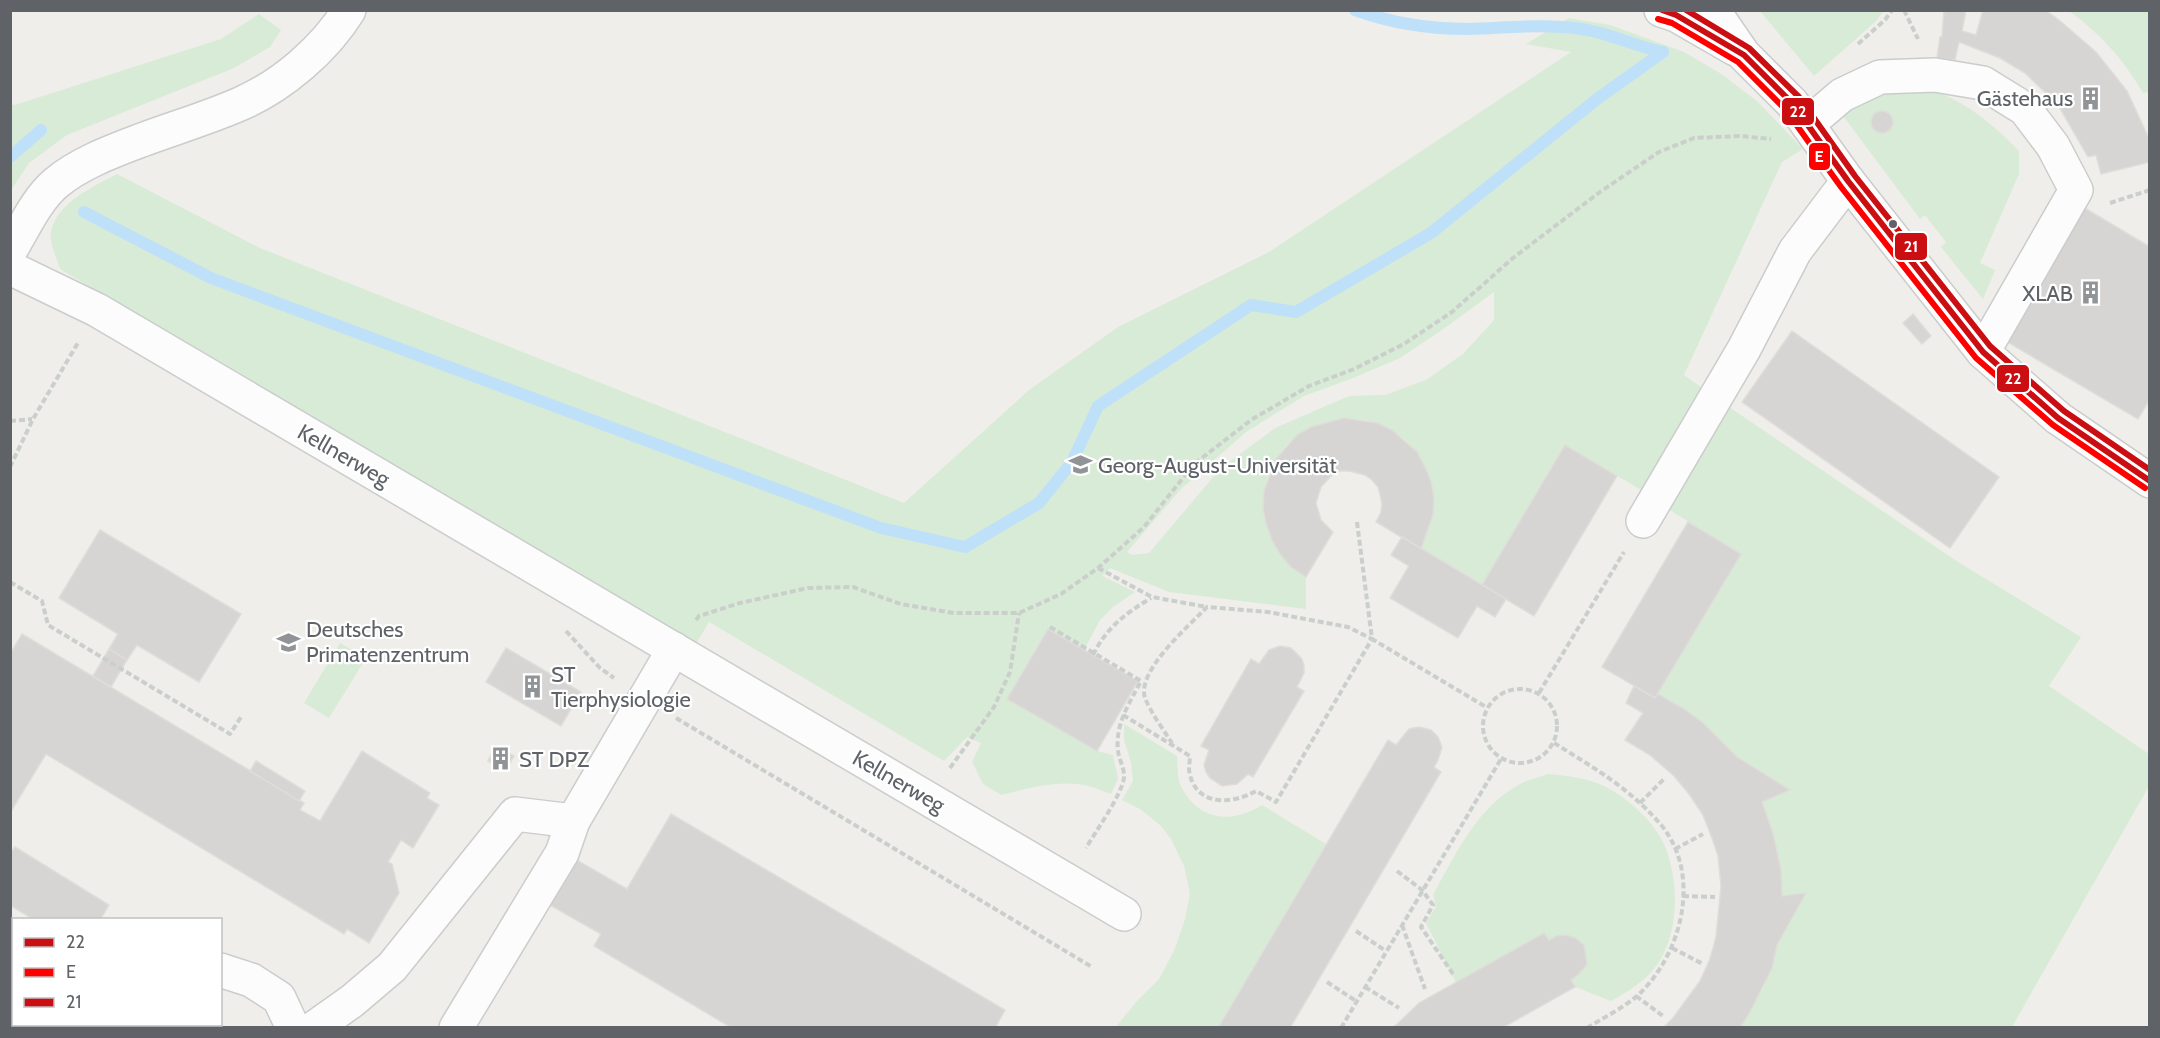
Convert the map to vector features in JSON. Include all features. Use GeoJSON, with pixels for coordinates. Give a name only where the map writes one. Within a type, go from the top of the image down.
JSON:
{"type":"FeatureCollection","features":[{"type":"Feature","properties":{"kind":"street"},"geometry":{"type":"LineString","coordinates":[[10,251],[38,204],[56,183],[89,162],[116,150],[242,103],[279,81],[315,54],[339,26],[349,10]]}},
{"type":"Feature","properties":{"kind":"street"},"geometry":{"type":"LineString","coordinates":[[1661,10],[1676,15],[1744,55]]}},
{"type":"Feature","properties":{"kind":"street"},"geometry":{"type":"LineString","coordinates":[[1713,10],[1744,55],[1792,103],[1848,181],[1983,352],[2058,418],[2150,481]]}},
{"type":"Feature","properties":{"kind":"street"},"geometry":{"type":"LineString","coordinates":[[1815,134],[1842,95],[1880,77],[1935,75],[1983,83],[2025,109],[2053,146],[2076,190],[1983,352]]}},
{"type":"Feature","properties":{"kind":"street"},"geometry":{"type":"LineString","coordinates":[[1643,521],[1744,349],[1795,251],[1848,181]]}},
{"type":"Feature","properties":{"kind":"street","name":"Kellnerweg"},"geometry":{"type":"LineString","coordinates":[[10,268],[97,310],[1124,914]]}},
{"type":"Feature","properties":{"kind":"street"},"geometry":{"type":"LineString","coordinates":[[456,1028],[562,853],[573,821],[674,649]]}},
{"type":"Feature","properties":{"kind":"street"},"geometry":{"type":"LineString","coordinates":[[314,1028],[352,1001],[392,967],[515,814],[573,821]]}},
{"type":"Feature","properties":{"kind":"street"},"geometry":{"type":"LineString","coordinates":[[222,971],[251,980],[279,998],[292,1028]]}},
{"type":"Feature","properties":{"kind":"path"},"geometry":{"type":"LineString","coordinates":[[674,649],[699,616],[740,603],[808,588],[853,587],[901,604],[954,613],[1019,614],[1061,594],[1098,568],[1144,527],[1194,464],[1251,420],[1309,386],[1354,369],[1404,344],[1452,312],[1513,258],[1600,192],[1659,152],[1694,138],[1815,134]]}},
{"type":"Feature","properties":{"kind":"path"},"geometry":{"type":"LineString","coordinates":[[10,467],[33,419],[97,310]]}},
{"type":"Feature","properties":{"kind":"path"},"geometry":{"type":"LineString","coordinates":[[10,421],[33,419]]}},
{"type":"Feature","properties":{"kind":"path"},"geometry":{"type":"LineString","coordinates":[[1539,693],[1643,521]]}},
{"type":"Feature","properties":{"kind":"path"},"geometry":{"type":"LineString","coordinates":[[1123,715],[1190,756],[1189,773],[1195,788],[1209,799],[1226,802],[1243,798],[1256,791],[1276,802],[1372,639],[1357,522]]}},
{"type":"Feature","properties":{"kind":"path"},"geometry":{"type":"LineString","coordinates":[[1098,568],[1152,597],[1207,608],[1268,612],[1348,627],[1486,707]]}},
{"type":"Feature","properties":{"kind":"path"},"geometry":{"type":"LineString","coordinates":[[10,582],[42,601],[48,625],[230,734],[241,717]]}},
{"type":"Feature","properties":{"kind":"path"},"geometry":{"type":"LineString","coordinates":[[1094,654],[1107,631],[1124,614],[1152,597]]}},
{"type":"Feature","properties":{"kind":"path"},"geometry":{"type":"LineString","coordinates":[[1172,743],[1144,696],[1148,672],[1174,640],[1207,608]]}},
{"type":"Feature","properties":{"kind":"path"},"geometry":{"type":"LineString","coordinates":[[928,798],[994,707],[1010,672],[1019,614]]}},
{"type":"Feature","properties":{"kind":"path"},"geometry":{"type":"LineString","coordinates":[[1050,627],[1141,681],[1116,734],[1118,754],[1125,774],[1122,786],[1068,880]]}},
{"type":"Feature","properties":{"kind":"path"},"geometry":{"type":"LineString","coordinates":[[563,628],[600,668],[644,699],[1092,967]]}},
{"type":"Feature","properties":{"kind":"path"},"geometry":{"type":"LineString","coordinates":[[1520,687],[1539,693],[1553,706],[1558,725],[1554,743],[1540,758],[1520,764],[1501,759],[1487,745],[1481,726],[1486,707],[1500,693],[1520,687]]}},
{"type":"Feature","properties":{"kind":"path"},"geometry":{"type":"LineString","coordinates":[[1554,743],[1609,777],[1640,802],[1663,828],[1675,849],[1682,869],[1683,896],[1680,921],[1672,948],[1658,972],[1636,996],[1589,1027]]}},
{"type":"Feature","properties":{"kind":"path"},"geometry":{"type":"LineString","coordinates":[[1341,1028],[1501,759]]}},
{"type":"Feature","properties":{"kind":"path"},"geometry":{"type":"LineString","coordinates":[[1640,802],[1664,779]]}},
{"type":"Feature","properties":{"kind":"path"},"geometry":{"type":"LineString","coordinates":[[1675,849],[1703,834]]}},
{"type":"Feature","properties":{"kind":"path"},"geometry":{"type":"LineString","coordinates":[[1397,872],[1422,890],[1433,905],[1421,927],[1453,974]]}},
{"type":"Feature","properties":{"kind":"path"},"geometry":{"type":"LineString","coordinates":[[1683,896],[1715,897]]}},
{"type":"Feature","properties":{"kind":"path"},"geometry":{"type":"LineString","coordinates":[[1401,925],[1425,989]]}},
{"type":"Feature","properties":{"kind":"path"},"geometry":{"type":"LineString","coordinates":[[1356,931],[1386,951]]}},
{"type":"Feature","properties":{"kind":"path"},"geometry":{"type":"LineString","coordinates":[[1672,948],[1703,964]]}},
{"type":"Feature","properties":{"kind":"path"},"geometry":{"type":"LineString","coordinates":[[1327,982],[1356,1001]]}},
{"type":"Feature","properties":{"kind":"path"},"geometry":{"type":"LineString","coordinates":[[1365,987],[1399,1008]]}},
{"type":"Feature","properties":{"kind":"path"},"geometry":{"type":"LineString","coordinates":[[1636,996],[1663,1016]]}},
{"type":"Feature","properties":{"kind":"green space"},"geometry":{"type":"Polygon","coordinates":[[[1760,11],[1884,11],[1875,22],[1814,76],[1760,11]]]}},
{"type":"Feature","properties":{"kind":"green space"},"geometry":{"type":"Polygon","coordinates":[[[2069,11],[2149,11],[2149,92],[2143,93],[2111,48],[2069,11]]]}},
{"type":"Feature","properties":{"kind":"green space"},"geometry":{"type":"Polygon","coordinates":[[[259,14],[281,30],[270,47],[234,68],[67,135],[29,163],[11,190],[11,104],[15,105],[221,39],[259,14]]]}},
{"type":"Feature","properties":{"kind":"green space"},"geometry":{"type":"Polygon","coordinates":[[[1569,18],[1610,25],[1684,52],[1723,75],[1758,102],[1803,149],[1782,162],[1684,375],[1702,388],[1643,491],[1565,445],[1482,585],[1421,549],[1432,519],[1434,499],[1428,475],[1412,447],[1389,428],[1363,420],[1335,420],[1309,429],[1286,446],[1270,470],[1263,502],[1266,525],[1275,545],[1289,563],[1306,577],[1306,609],[1169,592],[1110,568],[1102,576],[1135,592],[1113,607],[1100,620],[1084,650],[1008,699],[1097,751],[1113,755],[1118,779],[1111,794],[1089,786],[1067,783],[1045,785],[1001,795],[983,784],[972,762],[981,743],[967,737],[944,761],[709,622],[694,647],[670,630],[60,269],[51,241],[51,232],[60,212],[87,190],[117,174],[260,248],[904,503],[1029,390],[1118,327],[1269,252],[1571,52],[1526,44],[1569,18]],[[1494,292],[1400,358],[1304,396],[1246,432],[1181,489],[1127,552],[1132,555],[1149,553],[1220,469],[1275,428],[1349,396],[1385,395],[1426,380],[1463,354],[1494,320],[1494,292]]]}},
{"type":"Feature","properties":{"kind":"green space"},"geometry":{"type":"Polygon","coordinates":[[[1907,84],[1961,103],[1992,125],[2019,151],[2019,174],[1980,263],[1995,270],[1983,299],[1941,247],[1946,242],[1925,215],[1920,219],[1838,109],[1907,84]]]}},
{"type":"Feature","properties":{"kind":"green space"},"geometry":{"type":"Polygon","coordinates":[[[1726,405],[1958,562],[2081,637],[2049,686],[2149,754],[2149,786],[2012,1027],[1740,1027],[1762,990],[1772,968],[1777,945],[1806,893],[1782,896],[1776,849],[1762,802],[1790,790],[1737,757],[1702,722],[1658,694],[1741,554],[1665,507],[1726,405]]]}},
{"type":"Feature","properties":{"kind":"green space"},"geometry":{"type":"Polygon","coordinates":[[[340,643],[366,658],[329,718],[304,703],[340,643]]]}},
{"type":"Feature","properties":{"kind":"green space"},"geometry":{"type":"Polygon","coordinates":[[[1124,724],[1177,756],[1180,784],[1195,805],[1205,812],[1227,817],[1262,805],[1326,844],[1218,1027],[1115,1028],[1159,979],[1174,951],[1185,919],[1190,893],[1184,866],[1171,839],[1161,826],[1140,809],[1122,800],[1133,781],[1131,763],[1124,740],[1124,724]]]}},
{"type":"Feature","properties":{"kind":"green space"},"geometry":{"type":"Polygon","coordinates":[[[1548,774],[1593,781],[1624,798],[1656,830],[1671,863],[1675,896],[1668,944],[1661,959],[1648,976],[1611,1001],[1575,987],[1571,980],[1587,964],[1584,945],[1567,936],[1549,940],[1544,933],[1456,983],[1426,923],[1436,907],[1433,895],[1459,848],[1480,818],[1506,793],[1525,782],[1548,774]]]}},
{"type":"Feature","properties":{"kind":"building","name":"Gästehaus"},"geometry":{"type":"Polygon","coordinates":[[[1944,10],[1966,10],[1962,31],[1976,35],[1983,10],[2045,10],[2059,20],[2096,52],[2127,91],[2150,141],[2150,162],[2101,174],[2096,155],[2088,157],[2058,105],[2025,73],[2000,58],[1959,42],[1955,60],[1937,58],[1940,37],[1942,37],[1944,10]]]}},
{"type":"Feature","properties":{"kind":"building"},"geometry":{"type":"Polygon","coordinates":[[[1882,111],[1890,114],[1893,122],[1890,130],[1882,133],[1874,130],[1871,122],[1874,114],[1882,111]]]}},
{"type":"Feature","properties":{"kind":"building","name":"XLAB"},"geometry":{"type":"Polygon","coordinates":[[[2083,207],[2150,247],[2150,399],[2138,419],[2004,340],[2083,207]]]}},
{"type":"Feature","properties":{"kind":"building"},"geometry":{"type":"Polygon","coordinates":[[[1913,314],[1931,336],[1922,344],[1903,323],[1913,314]]]}},
{"type":"Feature","properties":{"kind":"building"},"geometry":{"type":"Polygon","coordinates":[[[1792,331],[1999,477],[1950,548],[1742,402],[1792,331]]]}},
{"type":"Feature","properties":{"kind":"building"},"geometry":{"type":"Polygon","coordinates":[[[1344,418],[1377,423],[1392,430],[1417,452],[1431,482],[1434,499],[1433,515],[1421,549],[1376,522],[1382,503],[1378,487],[1372,480],[1365,475],[1340,471],[1332,475],[1321,487],[1316,503],[1321,520],[1333,532],[1306,577],[1291,567],[1272,540],[1263,508],[1264,491],[1275,460],[1297,435],[1311,427],[1344,418]]]}},
{"type":"Feature","properties":{"kind":"building"},"geometry":{"type":"Polygon","coordinates":[[[1565,445],[1617,476],[1534,616],[1482,585],[1565,445]]]}},
{"type":"Feature","properties":{"kind":"building"},"geometry":{"type":"Polygon","coordinates":[[[1688,522],[1741,554],[1655,698],[1602,667],[1688,522]]]}},
{"type":"Feature","properties":{"kind":"building"},"geometry":{"type":"Polygon","coordinates":[[[100,530],[241,614],[199,682],[137,645],[127,660],[109,649],[118,634],[59,598],[100,530]]]}},
{"type":"Feature","properties":{"kind":"building"},"geometry":{"type":"Polygon","coordinates":[[[1402,537],[1506,599],[1495,617],[1477,606],[1458,638],[1390,598],[1409,566],[1391,555],[1402,537]]]}},
{"type":"Feature","properties":{"kind":"building"},"geometry":{"type":"Polygon","coordinates":[[[1048,629],[1138,681],[1097,751],[1007,699],[1048,629]]]}},
{"type":"Feature","properties":{"kind":"building"},"geometry":{"type":"Polygon","coordinates":[[[22,634],[304,803],[300,810],[320,821],[362,751],[430,793],[427,798],[439,805],[413,848],[401,840],[388,862],[392,864],[399,893],[369,943],[347,929],[344,934],[46,754],[10,813],[10,654],[22,634]]]}},
{"type":"Feature","properties":{"kind":"building"},"geometry":{"type":"Polygon","coordinates":[[[1280,646],[1291,648],[1302,659],[1304,673],[1297,687],[1304,691],[1253,777],[1248,774],[1237,784],[1222,786],[1210,778],[1206,772],[1204,765],[1209,750],[1201,746],[1251,659],[1259,664],[1269,650],[1280,646]]]}},
{"type":"Feature","properties":{"kind":"building","name":"ST Tierphysiologie"},"geometry":{"type":"Polygon","coordinates":[[[506,648],[581,692],[561,726],[486,682],[506,648]]]}},
{"type":"Feature","properties":{"kind":"building"},"geometry":{"type":"Polygon","coordinates":[[[109,649],[127,660],[111,687],[93,676],[109,649]]]}},
{"type":"Feature","properties":{"kind":"building"},"geometry":{"type":"Polygon","coordinates":[[[1634,686],[1655,698],[1658,694],[1684,709],[1702,722],[1737,757],[1790,790],[1762,802],[1773,833],[1781,870],[1782,896],[1806,893],[1777,945],[1772,968],[1740,1028],[1663,1028],[1700,981],[1710,959],[1716,937],[1721,886],[1718,856],[1703,815],[1674,776],[1650,755],[1625,740],[1643,713],[1626,703],[1634,686]]]}},
{"type":"Feature","properties":{"kind":"building"},"geometry":{"type":"Polygon","coordinates":[[[1419,727],[1431,730],[1438,737],[1442,747],[1434,767],[1441,772],[1290,1028],[1218,1028],[1388,740],[1396,745],[1409,729],[1419,727]]]}},
{"type":"Feature","properties":{"kind":"building","name":"ST DPZ"},"geometry":{"type":"Polygon","coordinates":[[[496,746],[514,756],[505,771],[488,761],[496,746]]]}},
{"type":"Feature","properties":{"kind":"building"},"geometry":{"type":"Polygon","coordinates":[[[256,761],[305,791],[299,801],[250,771],[256,761]]]}},
{"type":"Feature","properties":{"kind":"building"},"geometry":{"type":"Polygon","coordinates":[[[671,814],[1005,1010],[995,1028],[732,1028],[594,946],[601,934],[548,904],[575,859],[627,889],[671,814]]]}},
{"type":"Feature","properties":{"kind":"building"},"geometry":{"type":"Polygon","coordinates":[[[15,847],[109,905],[101,918],[31,918],[10,905],[10,854],[15,847]]]}},
{"type":"Feature","properties":{"kind":"building"},"geometry":{"type":"Polygon","coordinates":[[[1544,933],[1549,940],[1566,935],[1584,945],[1587,964],[1571,980],[1575,987],[1502,1028],[1393,1028],[1419,1003],[1544,933]]]}},
{"type":"Feature","properties":{"kind":"building"},"geometry":{"type":"Polygon","coordinates":[[[10,994],[12,995],[12,1026],[62,1026],[65,1028],[10,1028],[10,994]]]}},
{"type":"Feature","properties":{"kind":"building"},"geometry":{"type":"Polygon","coordinates":[[[100,1026],[159,1026],[158,1028],[99,1028],[100,1026]]]}},
{"type":"Feature","properties":{"kind":"waterway"},"geometry":{"type":"LineString","coordinates":[[1355,10],[1396,22],[1439,28],[1535,26],[1574,28],[1597,32],[1663,52]]}},
{"type":"Feature","properties":{"kind":"waterway"},"geometry":{"type":"LineString","coordinates":[[84,212],[211,278],[881,528],[965,547],[1039,503],[1072,462],[1098,406],[1251,305],[1296,312],[1431,233],[1597,99],[1663,52]]}},
{"type":"Feature","properties":{"kind":"waterway"},"geometry":{"type":"LineString","coordinates":[[10,157],[41,130]]}},
{"type":"Feature","properties":{"kind":"transit line","name":"22"},"geometry":{"type":"LineString","coordinates":[[1662,10],[1676,15],[1744,55],[1792,103],[1848,181],[1983,352],[2058,418],[2150,481]]}},
{"type":"Feature","properties":{"kind":"transit line","name":"21"},"geometry":{"type":"LineString","coordinates":[[1686,10],[1749,48],[1799,97],[1855,176],[1990,346],[2064,411],[2150,470]]}},
{"type":"Feature","properties":{"kind":"transit line","name":"E"},"geometry":{"type":"LineString","coordinates":[[1658,19],[1672,23],[1738,62],[1785,109],[1841,187],[1976,358],[2053,425],[2145,488]]}},
{"type":"Feature","properties":{"kind":"place","name":"Gästehaus"},"geometry":{"type":"Point","coordinates":[2091,98]}},
{"type":"Feature","properties":{"kind":"place","name":"XLAB"},"geometry":{"type":"Point","coordinates":[2091,293]}},
{"type":"Feature","properties":{"kind":"place","name":"Georg-August-Universität"},"geometry":{"type":"Point","coordinates":[1080,465]}},
{"type":"Feature","properties":{"kind":"place","name":"Deutsches Primatenzentrum"},"geometry":{"type":"Point","coordinates":[288,642]}},
{"type":"Feature","properties":{"kind":"place","name":"ST Tierphysiologie"},"geometry":{"type":"Point","coordinates":[533,687]}},
{"type":"Feature","properties":{"kind":"place","name":"ST DPZ"},"geometry":{"type":"Point","coordinates":[501,759]}}]}
